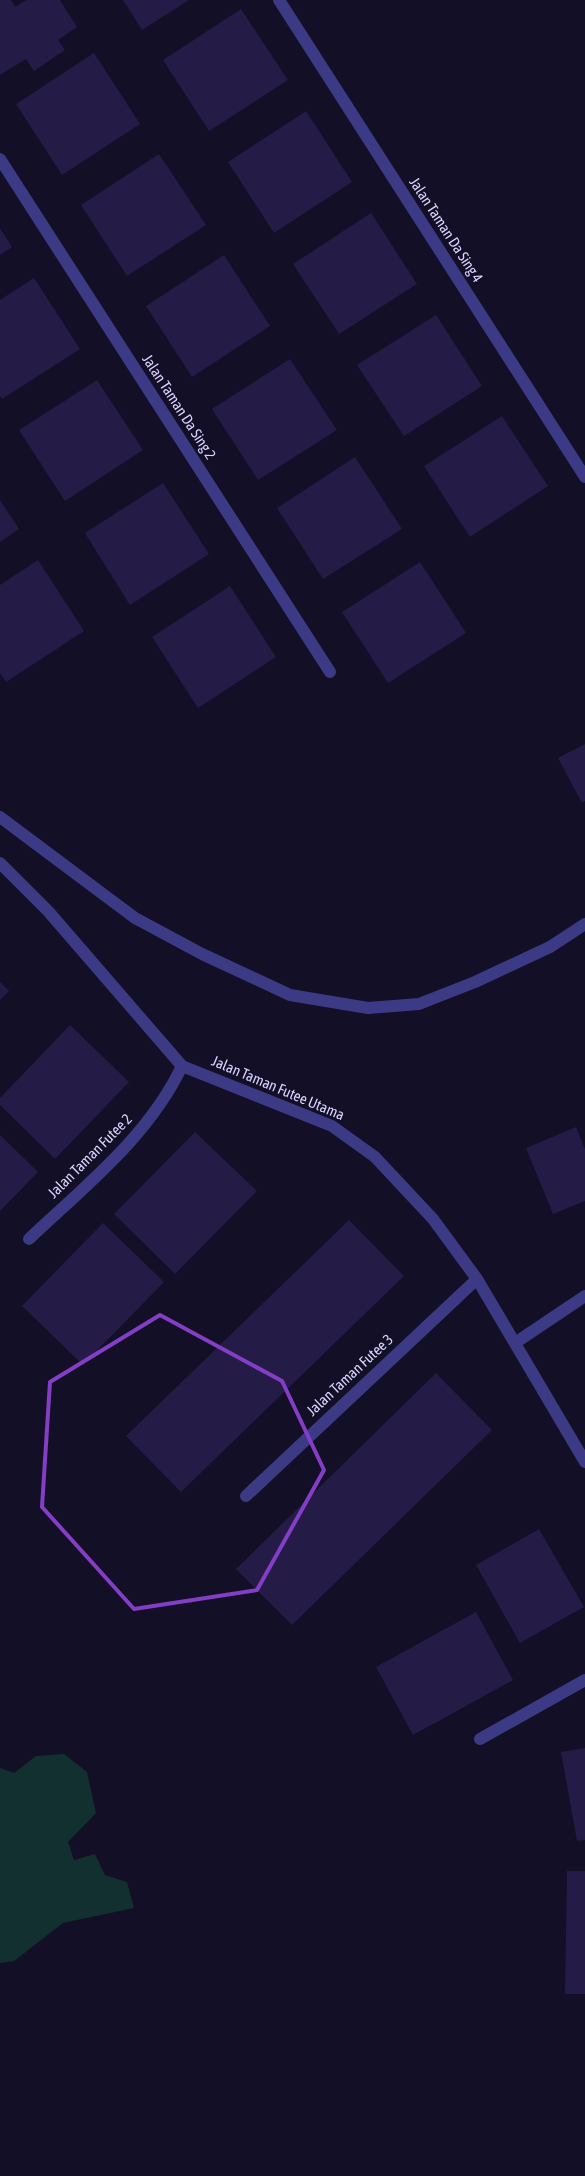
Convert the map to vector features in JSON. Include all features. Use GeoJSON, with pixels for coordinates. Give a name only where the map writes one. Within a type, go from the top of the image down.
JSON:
{"type":"FeatureCollection","features":[{"type":"Feature","properties":{"kind":"street","name":"Jalan Taman Da Sing 4"},"geometry":{"type":"LineString","coordinates":[[279,0],[585,477]]}},
{"type":"Feature","properties":{"kind":"street","name":"Jalan Taman Da Sing 2"},"geometry":{"type":"LineString","coordinates":[[0,159],[330,672]]}},
{"type":"Feature","properties":{"kind":"street"},"geometry":{"type":"LineString","coordinates":[[0,817],[135,918],[202,954],[290,995],[368,1008],[419,1004],[475,982],[550,946],[585,924]]}},
{"type":"Feature","properties":{"kind":"street","name":"Jalan Taman Futee Utama"},"geometry":{"type":"LineString","coordinates":[[0,863],[48,911],[182,1066],[304,1114],[339,1131],[376,1157],[433,1219],[477,1279],[585,1462]]}},
{"type":"Feature","properties":{"kind":"street","name":"Jalan Taman Futee 2"},"geometry":{"type":"LineString","coordinates":[[30,1239],[137,1136],[174,1083],[182,1066]]}},
{"type":"Feature","properties":{"kind":"street","name":"Jalan Taman Futee 3"},"geometry":{"type":"LineString","coordinates":[[246,1496],[477,1279]]}},
{"type":"Feature","properties":{"kind":"street"},"geometry":{"type":"LineString","coordinates":[[515,1343],[585,1296]]}},
{"type":"Feature","properties":{"kind":"street"},"geometry":{"type":"LineString","coordinates":[[480,1739],[585,1680]]}},
{"type":"Feature","properties":{"kind":"highlighted area"},"geometry":{"type":"Polygon","coordinates":[[[160,1315],[282,1381],[324,1470],[257,1590],[134,1609],[42,1507],[50,1382],[160,1315]]]}},
{"type":"Feature","properties":{"kind":"green space"},"geometry":{"type":"Polygon","coordinates":[[[64,1754],[87,1772],[96,1813],[68,1842],[74,1860],[95,1854],[105,1875],[127,1882],[134,1908],[63,1923],[14,1961],[0,1963],[0,1768],[14,1773],[36,1756],[64,1754]]]}},
{"type":"Feature","properties":{"kind":"building"},"geometry":{"type":"Polygon","coordinates":[[[0,0],[11,0],[15,7],[26,0],[60,0],[77,27],[58,40],[65,50],[34,71],[26,59],[0,75],[0,0]]]}},
{"type":"Feature","properties":{"kind":"building"},"geometry":{"type":"Polygon","coordinates":[[[123,0],[189,0],[142,30],[123,0]]]}},
{"type":"Feature","properties":{"kind":"building"},"geometry":{"type":"Polygon","coordinates":[[[241,9],[288,80],[209,131],[163,60],[241,9]]]}},
{"type":"Feature","properties":{"kind":"building"},"geometry":{"type":"Polygon","coordinates":[[[94,53],[140,124],[62,175],[16,104],[94,53]]]}},
{"type":"Feature","properties":{"kind":"building"},"geometry":{"type":"Polygon","coordinates":[[[306,111],[352,182],[274,233],[228,162],[306,111]]]}},
{"type":"Feature","properties":{"kind":"building"},"geometry":{"type":"Polygon","coordinates":[[[159,154],[206,225],[127,276],[81,205],[159,154]]]}},
{"type":"Feature","properties":{"kind":"building"},"geometry":{"type":"Polygon","coordinates":[[[371,213],[417,284],[339,334],[293,264],[371,213]]]}},
{"type":"Feature","properties":{"kind":"building"},"geometry":{"type":"Polygon","coordinates":[[[0,228],[12,247],[0,255],[0,228]]]}},
{"type":"Feature","properties":{"kind":"building"},"geometry":{"type":"Polygon","coordinates":[[[224,255],[270,326],[192,377],[146,306],[224,255]]]}},
{"type":"Feature","properties":{"kind":"building"},"geometry":{"type":"Polygon","coordinates":[[[34,278],[80,349],[2,399],[0,396],[0,300],[34,278]]]}},
{"type":"Feature","properties":{"kind":"building"},"geometry":{"type":"Polygon","coordinates":[[[436,315],[482,386],[404,436],[357,365],[436,315]]]}},
{"type":"Feature","properties":{"kind":"building"},"geometry":{"type":"Polygon","coordinates":[[[290,359],[337,430],[258,480],[212,409],[290,359]]]}},
{"type":"Feature","properties":{"kind":"building"},"geometry":{"type":"Polygon","coordinates":[[[97,380],[143,450],[65,501],[19,430],[97,380]]]}},
{"type":"Feature","properties":{"kind":"building"},"geometry":{"type":"Polygon","coordinates":[[[502,416],[548,486],[470,537],[424,466],[502,416]]]}},
{"type":"Feature","properties":{"kind":"building"},"geometry":{"type":"Polygon","coordinates":[[[355,457],[402,529],[323,579],[277,508],[355,457]]]}},
{"type":"Feature","properties":{"kind":"building"},"geometry":{"type":"Polygon","coordinates":[[[163,483],[209,554],[130,605],[85,533],[163,483]]]}},
{"type":"Feature","properties":{"kind":"building"},"geometry":{"type":"Polygon","coordinates":[[[0,500],[19,529],[0,542],[0,500]]]}},
{"type":"Feature","properties":{"kind":"building"},"geometry":{"type":"Polygon","coordinates":[[[38,560],[84,631],[6,682],[0,673],[0,585],[38,560]]]}},
{"type":"Feature","properties":{"kind":"building"},"geometry":{"type":"Polygon","coordinates":[[[420,562],[466,633],[388,683],[342,612],[420,562]]]}},
{"type":"Feature","properties":{"kind":"building"},"geometry":{"type":"Polygon","coordinates":[[[230,586],[276,657],[198,708],[152,637],[230,586]]]}},
{"type":"Feature","properties":{"kind":"building"},"geometry":{"type":"Polygon","coordinates":[[[585,744],[585,801],[582,803],[558,758],[585,744]]]}},
{"type":"Feature","properties":{"kind":"building"},"geometry":{"type":"Polygon","coordinates":[[[0,982],[9,991],[0,1000],[0,982]]]}},
{"type":"Feature","properties":{"kind":"building"},"geometry":{"type":"Polygon","coordinates":[[[70,1025],[129,1082],[55,1159],[0,1105],[0,1098],[70,1025]]]}},
{"type":"Feature","properties":{"kind":"building"},"geometry":{"type":"Polygon","coordinates":[[[576,1127],[585,1149],[585,1201],[553,1214],[526,1148],[576,1127]]]}},
{"type":"Feature","properties":{"kind":"building"},"geometry":{"type":"Polygon","coordinates":[[[195,1132],[257,1191],[175,1274],[114,1214],[195,1132]]]}},
{"type":"Feature","properties":{"kind":"building"},"geometry":{"type":"Polygon","coordinates":[[[0,1135],[38,1172],[0,1211],[0,1135]]]}},
{"type":"Feature","properties":{"kind":"building"},"geometry":{"type":"Polygon","coordinates":[[[349,1220],[404,1276],[181,1492],[126,1436],[349,1220]]]}},
{"type":"Feature","properties":{"kind":"building"},"geometry":{"type":"Polygon","coordinates":[[[103,1223],[164,1282],[83,1365],[22,1306],[103,1223]]]}},
{"type":"Feature","properties":{"kind":"building"},"geometry":{"type":"Polygon","coordinates":[[[436,1373],[492,1430],[292,1625],[236,1569],[436,1373]]]}},
{"type":"Feature","properties":{"kind":"building"},"geometry":{"type":"Polygon","coordinates":[[[539,1529],[584,1607],[520,1643],[476,1565],[539,1529]]]}},
{"type":"Feature","properties":{"kind":"building"},"geometry":{"type":"Polygon","coordinates":[[[476,1612],[513,1680],[413,1735],[376,1667],[476,1612]]]}},
{"type":"Feature","properties":{"kind":"building"},"geometry":{"type":"Polygon","coordinates":[[[585,1748],[585,1840],[577,1841],[561,1752],[585,1748]]]}},
{"type":"Feature","properties":{"kind":"building"},"geometry":{"type":"Polygon","coordinates":[[[567,1871],[585,1871],[585,1994],[565,1994],[567,1871]]]}}]}
